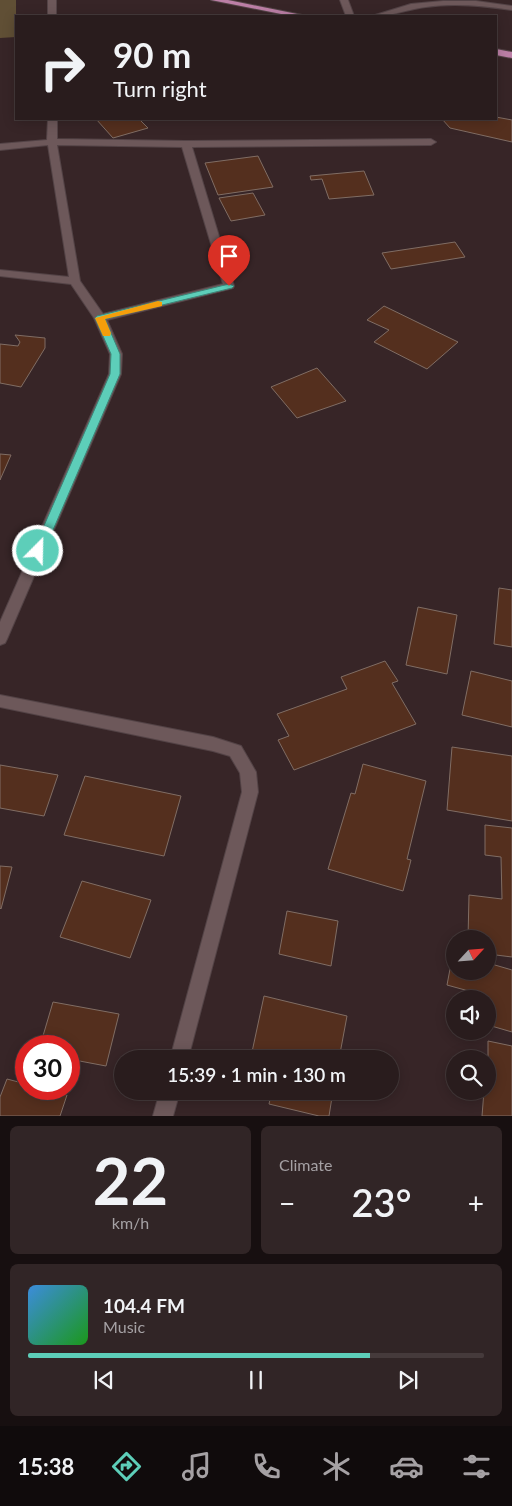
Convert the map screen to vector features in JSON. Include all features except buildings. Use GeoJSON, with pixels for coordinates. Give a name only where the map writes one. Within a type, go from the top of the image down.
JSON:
{"type":"FeatureCollection","features":[{"type":"Feature","properties":{"kind":"main road"},"geometry":{"type":"LineString","coordinates":[[215,0],[298,15]]}},
{"type":"Feature","properties":{"kind":"main road"},"geometry":{"type":"LineString","coordinates":[[497,52],[512,55]]}},
{"type":"Feature","properties":{"kind":"street"},"geometry":{"type":"LineString","coordinates":[[52,0],[52,15]]}},
{"type":"Feature","properties":{"kind":"street"},"geometry":{"type":"LineString","coordinates":[[344,0],[350,15]]}},
{"type":"Feature","properties":{"kind":"street"},"geometry":{"type":"LineString","coordinates":[[378,15],[403,5],[446,1],[512,8]]}},
{"type":"Feature","properties":{"kind":"street"},"geometry":{"type":"LineString","coordinates":[[0,639],[115,374],[116,354],[100,318],[75,281],[52,142],[52,120]]}},
{"type":"Feature","properties":{"kind":"street"},"geometry":{"type":"LineString","coordinates":[[0,147],[52,142],[186,144],[431,142]]}},
{"type":"Feature","properties":{"kind":"street"},"geometry":{"type":"LineString","coordinates":[[100,318],[229,286],[186,144]]}},
{"type":"Feature","properties":{"kind":"street"},"geometry":{"type":"LineString","coordinates":[[0,273],[75,281]]}},
{"type":"Feature","properties":{"kind":"street"},"geometry":{"type":"LineString","coordinates":[[0,702],[212,744],[235,751],[248,772],[250,792],[180,1050]]}},
{"type":"Feature","properties":{"kind":"street"},"geometry":{"type":"LineString","coordinates":[[163,1116],[167,1100]]}},
{"type":"Feature","properties":{"kind":"shaded area"},"geometry":{"type":"Polygon","coordinates":[[[0,0],[16,0],[15,37],[0,38],[0,0]]]}},
{"type":"Feature","properties":{"kind":"slow traffic"},"geometry":{"type":"LineString","coordinates":[[107,333],[100,318],[158,304]]}},
{"type":"Feature","properties":{"kind":"route"},"geometry":{"type":"LineString","coordinates":[[38,551],[115,374],[116,354],[100,318],[229,286]]}}]}
